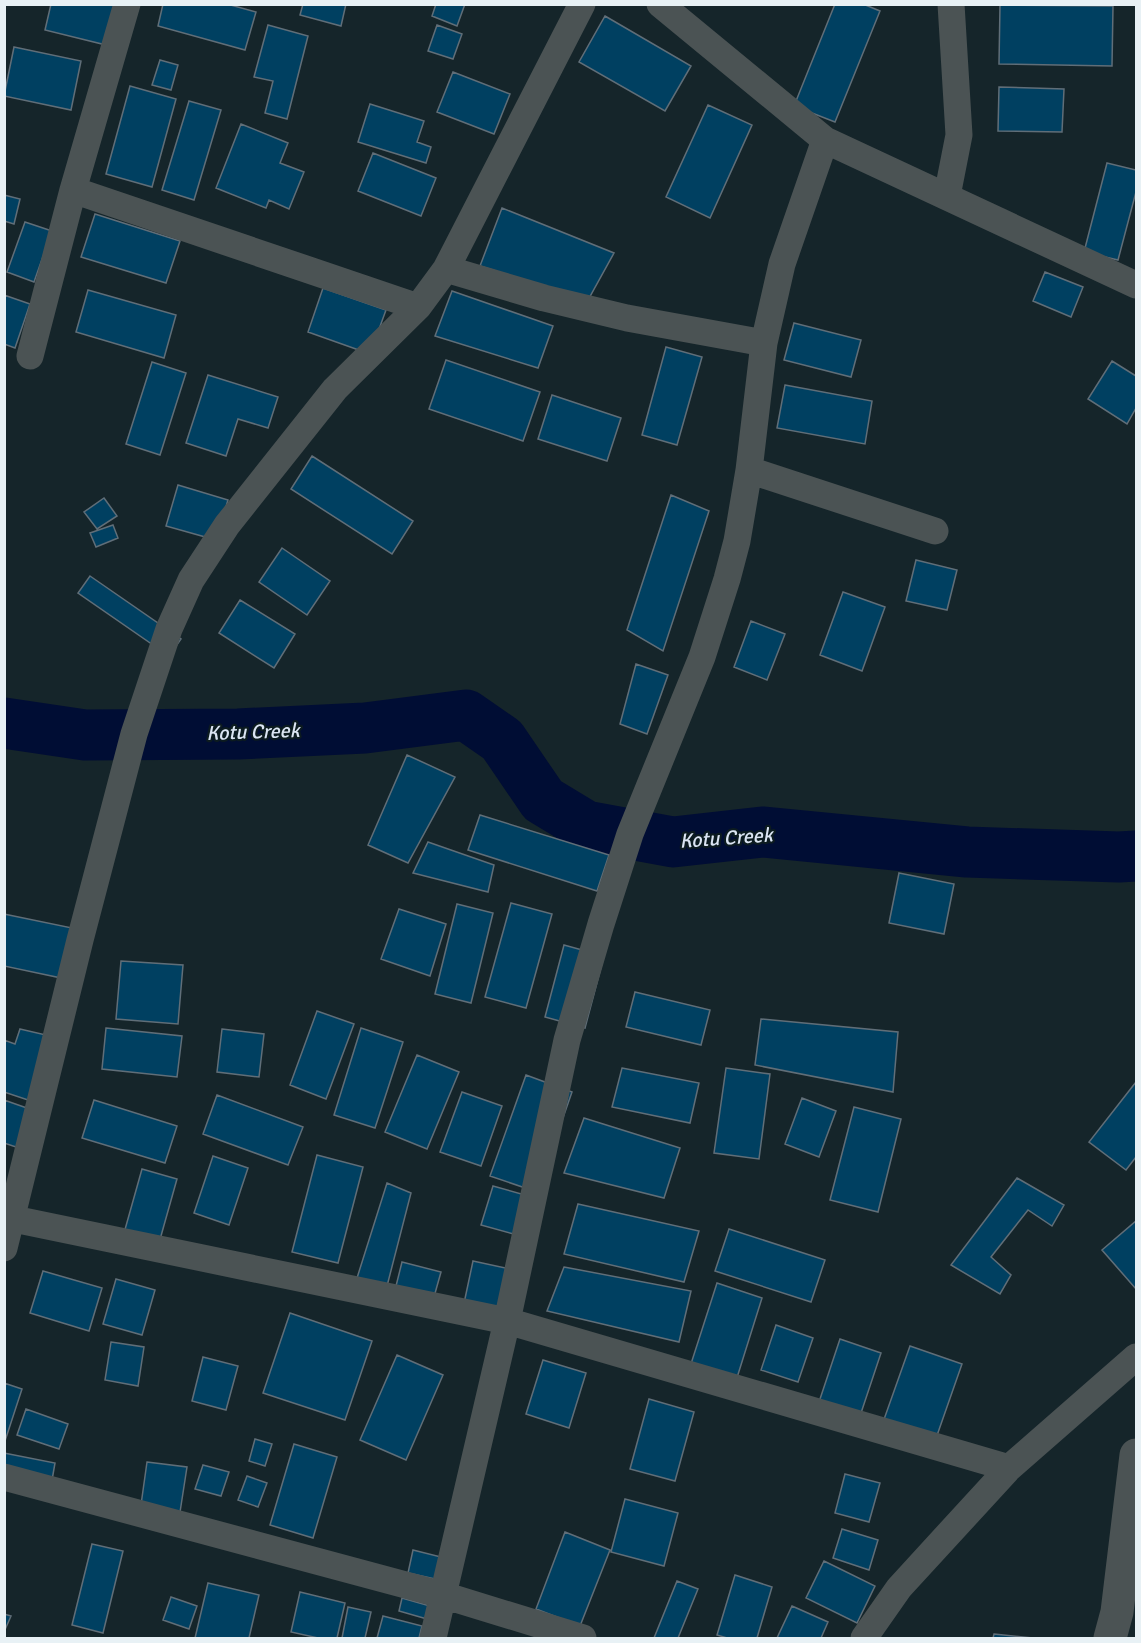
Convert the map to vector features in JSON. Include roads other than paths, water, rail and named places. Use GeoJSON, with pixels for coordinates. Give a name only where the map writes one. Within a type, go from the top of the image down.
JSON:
{"type":"FeatureCollection","features":[{"type":"Feature","properties":{"kind":"street"},"geometry":{"type":"LineString","coordinates":[[30,356],[72,190],[127,4]]}},
{"type":"Feature","properties":{"kind":"street"},"geometry":{"type":"LineString","coordinates":[[4,1248],[9,1218],[134,735],[169,629],[191,580],[226,525],[335,389],[418,307],[446,269],[582,4]]}},
{"type":"Feature","properties":{"kind":"street"},"geometry":{"type":"LineString","coordinates":[[660,4],[689,13],[825,140],[1137,285]]}},
{"type":"Feature","properties":{"kind":"street"},"geometry":{"type":"LineString","coordinates":[[947,196],[959,135],[951,4]]}},
{"type":"Feature","properties":{"kind":"street"},"geometry":{"type":"LineString","coordinates":[[433,1638],[507,1321],[567,1040],[630,834],[702,657],[727,579],[737,541],[749,470],[764,343],[782,264],[825,140]]}},
{"type":"Feature","properties":{"kind":"street"},"geometry":{"type":"LineString","coordinates":[[72,190],[418,307]]}},
{"type":"Feature","properties":{"kind":"street"},"geometry":{"type":"LineString","coordinates":[[446,269],[544,298],[627,318],[764,343]]}},
{"type":"Feature","properties":{"kind":"street"},"geometry":{"type":"LineString","coordinates":[[749,470],[935,531]]}},
{"type":"Feature","properties":{"kind":"street"},"geometry":{"type":"LineString","coordinates":[[9,1218],[507,1321],[1009,1468]]}},
{"type":"Feature","properties":{"kind":"street"},"geometry":{"type":"LineString","coordinates":[[864,1638],[899,1588],[1009,1468],[1137,1357]]}},
{"type":"Feature","properties":{"kind":"street"},"geometry":{"type":"LineString","coordinates":[[1121,1622],[1137,1455]]}},
{"type":"Feature","properties":{"kind":"street"},"geometry":{"type":"LineString","coordinates":[[4,1476],[442,1595],[583,1638]]}},
{"type":"Feature","properties":{"kind":"waterway","name":"Kotu Creek"},"geometry":{"type":"LineString","coordinates":[[4,723],[85,735],[238,734],[365,728],[466,715],[502,740],[543,800],[586,826],[673,842],[762,832],[967,852],[1136,856]]}}]}
